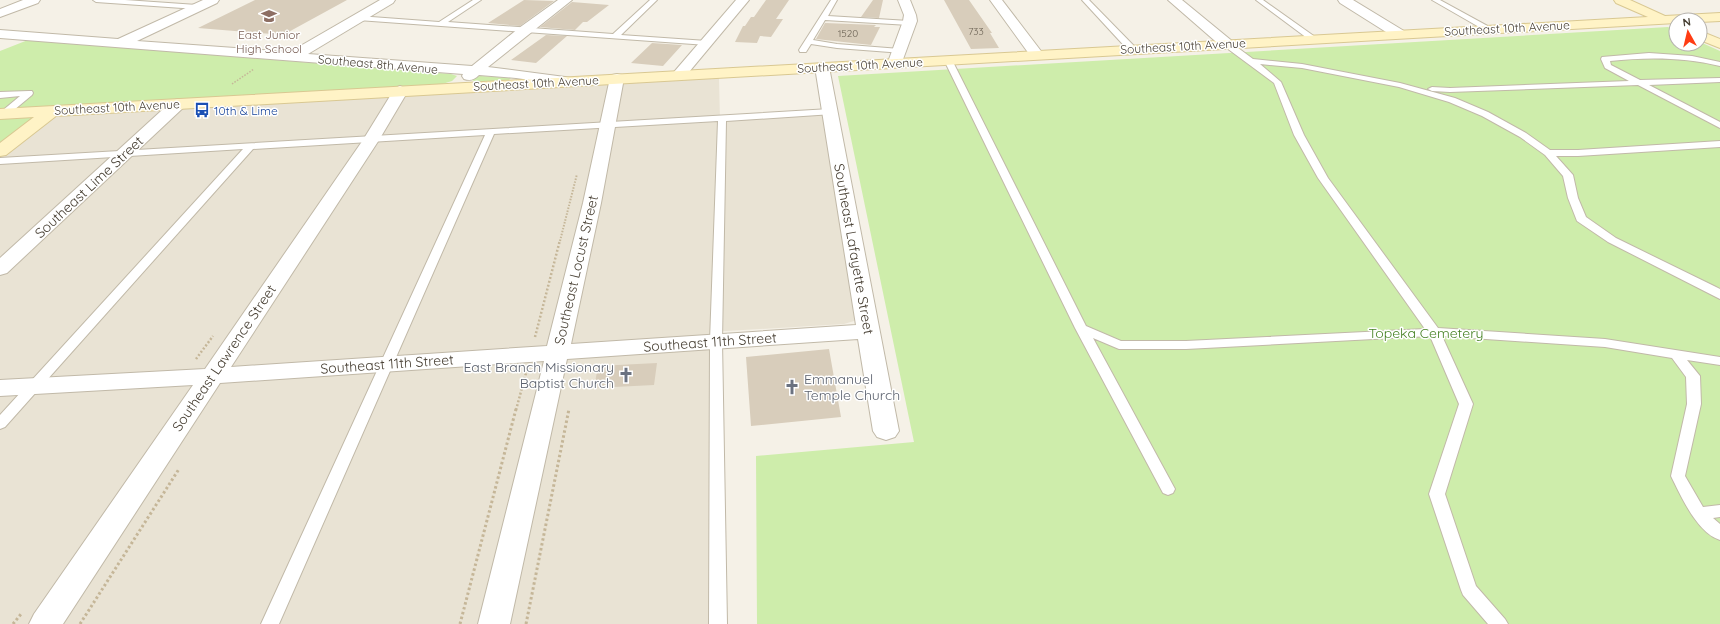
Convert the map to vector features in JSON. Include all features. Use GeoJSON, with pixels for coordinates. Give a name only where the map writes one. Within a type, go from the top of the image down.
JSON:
{"type":"FeatureCollection","features":[{"type":"Feature","properties":{"kind":"main road"},"geometry":{"type":"LineString","coordinates":[[1620,0],[1668,21]]}},
{"type":"Feature","properties":{"kind":"main road","name":"Southeast 10th Avenue"},"geometry":{"type":"LineString","coordinates":[[1708,18],[1720,17]]}},
{"type":"Feature","properties":{"kind":"main road","name":"Southeast 10th Avenue"},"geometry":{"type":"LineString","coordinates":[[2,113],[822,67],[897,57],[948,60],[1489,29],[1668,22]]}},
{"type":"Feature","properties":{"kind":"main road"},"geometry":{"type":"LineString","coordinates":[[1708,39],[1720,44]]}},
{"type":"Feature","properties":{"kind":"main road"},"geometry":{"type":"LineString","coordinates":[[0,152],[53,110]]}},
{"type":"Feature","properties":{"kind":"street"},"geometry":{"type":"LineString","coordinates":[[0,13],[34,0]]}},
{"type":"Feature","properties":{"kind":"street"},"geometry":{"type":"LineString","coordinates":[[120,43],[212,0]]}},
{"type":"Feature","properties":{"kind":"street"},"geometry":{"type":"LineString","coordinates":[[292,57],[389,0]]}},
{"type":"Feature","properties":{"kind":"street"},"geometry":{"type":"LineString","coordinates":[[458,88],[473,71],[566,0]]}},
{"type":"Feature","properties":{"kind":"street"},"geometry":{"type":"LineString","coordinates":[[680,75],[743,0]]}},
{"type":"Feature","properties":{"kind":"street"},"geometry":{"type":"LineString","coordinates":[[897,57],[909,23],[910,15],[904,0]]}},
{"type":"Feature","properties":{"kind":"street"},"geometry":{"type":"LineString","coordinates":[[996,0],[1037,55]]}},
{"type":"Feature","properties":{"kind":"street"},"geometry":{"type":"LineString","coordinates":[[1174,0],[1227,44]]}},
{"type":"Feature","properties":{"kind":"street"},"geometry":{"type":"LineString","coordinates":[[1344,0],[1399,34]]}},
{"type":"Feature","properties":{"kind":"street","name":"Southeast 8th Avenue"},"geometry":{"type":"LineString","coordinates":[[0,34],[516,74],[565,81]]}},
{"type":"Feature","properties":{"kind":"street","name":"Southeast Lafayette Street"},"geometry":{"type":"LineString","coordinates":[[822,67],[886,431]]}},
{"type":"Feature","properties":{"kind":"street","name":"Southeast Locust Street"},"geometry":{"type":"LineString","coordinates":[[494,624],[609,126],[617,78]]}},
{"type":"Feature","properties":{"kind":"street","name":"Southeast Lawrence Street"},"geometry":{"type":"LineString","coordinates":[[45,624],[202,370],[225,356],[319,218],[400,91]]}},
{"type":"Feature","properties":{"kind":"street","name":"Southeast Lime Street"},"geometry":{"type":"LineString","coordinates":[[0,269],[178,104]]}},
{"type":"Feature","properties":{"kind":"street","name":"Southeast 11th Street"},"geometry":{"type":"LineString","coordinates":[[0,388],[202,370],[386,364],[559,344],[716,341],[869,331]]}},
{"type":"Feature","properties":{"kind":"lane"},"geometry":{"type":"LineString","coordinates":[[96,0],[197,7]]}},
{"type":"Feature","properties":{"kind":"lane"},"geometry":{"type":"LineString","coordinates":[[440,24],[478,0]]}},
{"type":"Feature","properties":{"kind":"lane"},"geometry":{"type":"LineString","coordinates":[[614,37],[654,0]]}},
{"type":"Feature","properties":{"kind":"lane"},"geometry":{"type":"LineString","coordinates":[[803,50],[834,0]]}},
{"type":"Feature","properties":{"kind":"lane"},"geometry":{"type":"LineString","coordinates":[[1085,0],[1132,49]]}},
{"type":"Feature","properties":{"kind":"lane"},"geometry":{"type":"LineString","coordinates":[[1259,0],[1314,39]]}},
{"type":"Feature","properties":{"kind":"lane"},"geometry":{"type":"LineString","coordinates":[[1435,0],[1489,29]]}},
{"type":"Feature","properties":{"kind":"lane"},"geometry":{"type":"LineString","coordinates":[[358,18],[706,43]]}},
{"type":"Feature","properties":{"kind":"lane"},"geometry":{"type":"LineString","coordinates":[[823,18],[909,23]]}},
{"type":"Feature","properties":{"kind":"lane"},"geometry":{"type":"LineString","coordinates":[[808,41],[897,57]]}},
{"type":"Feature","properties":{"kind":"lane"},"geometry":{"type":"LineString","coordinates":[[1227,44],[1277,82],[1299,135],[1323,178],[1434,332],[1466,404],[1437,494],[1469,590],[1499,624]]}},
{"type":"Feature","properties":{"kind":"lane"},"geometry":{"type":"LineString","coordinates":[[1720,64],[1703,59],[1678,55],[1637,55],[1606,59],[1608,66],[1720,125]]}},
{"type":"Feature","properties":{"kind":"lane"},"geometry":{"type":"LineString","coordinates":[[948,60],[1081,328],[1168,489]]}},
{"type":"Feature","properties":{"kind":"lane"},"geometry":{"type":"LineString","coordinates":[[1251,61],[1302,66],[1409,88],[1452,100],[1486,114],[1523,135],[1548,153],[1568,175],[1573,198],[1581,218],[1612,240],[1705,286],[1720,295]]}},
{"type":"Feature","properties":{"kind":"lane"},"geometry":{"type":"LineString","coordinates":[[1409,88],[1450,90],[1720,80]]}},
{"type":"Feature","properties":{"kind":"lane"},"geometry":{"type":"LineString","coordinates":[[0,95],[29,93],[2,113]]}},
{"type":"Feature","properties":{"kind":"lane"},"geometry":{"type":"LineString","coordinates":[[0,161],[830,112]]}},
{"type":"Feature","properties":{"kind":"lane"},"geometry":{"type":"LineString","coordinates":[[718,624],[716,341],[722,118]]}},
{"type":"Feature","properties":{"kind":"lane"},"geometry":{"type":"LineString","coordinates":[[270,624],[491,132]]}},
{"type":"Feature","properties":{"kind":"lane"},"geometry":{"type":"LineString","coordinates":[[1548,153],[1578,153],[1720,144]]}},
{"type":"Feature","properties":{"kind":"lane"},"geometry":{"type":"LineString","coordinates":[[0,424],[250,147]]}},
{"type":"Feature","properties":{"kind":"lane"},"geometry":{"type":"LineString","coordinates":[[1081,328],[1119,345],[1186,345],[1434,332],[1604,343],[1720,360]]}},
{"type":"Feature","properties":{"kind":"lane"},"geometry":{"type":"LineString","coordinates":[[1676,354],[1693,376],[1694,404],[1678,476],[1699,514],[1720,534]]}},
{"type":"Feature","properties":{"kind":"lane"},"geometry":{"type":"LineString","coordinates":[[1699,514],[1720,512]]}},
{"type":"Feature","properties":{"kind":"path"},"geometry":{"type":"LineString","coordinates":[[527,338],[559,344]]}},
{"type":"Feature","properties":{"kind":"path"},"geometry":{"type":"LineString","coordinates":[[202,370],[205,357],[225,356]]}},
{"type":"Feature","properties":{"kind":"shaded area"},"geometry":{"type":"Polygon","coordinates":[[[719,78],[720,120],[824,114],[858,316],[854,321],[844,324],[710,332],[708,624],[0,624],[0,156],[49,119],[66,113],[719,78]]]}},
{"type":"Feature","properties":{"kind":"green space","name":"Topeka Cemetery"},"geometry":{"type":"Polygon","coordinates":[[[1668,27],[1668,52],[1708,52],[1708,46],[1720,51],[1720,624],[757,624],[756,456],[914,442],[838,76],[1668,27]]]}},
{"type":"Feature","properties":{"kind":"green space"},"geometry":{"type":"Polygon","coordinates":[[[28,40],[451,74],[457,76],[452,81],[439,85],[0,109],[0,51],[28,40]]]}},
{"type":"Feature","properties":{"kind":"green space"},"geometry":{"type":"Polygon","coordinates":[[[474,77],[511,78],[508,81],[476,82],[472,80],[474,77]]]}},
{"type":"Feature","properties":{"kind":"green space"},"geometry":{"type":"Polygon","coordinates":[[[32,116],[35,118],[0,145],[0,117],[32,116]]]}},
{"type":"Feature","properties":{"kind":"building","name":"East Junior High School"},"geometry":{"type":"Polygon","coordinates":[[[255,0],[347,0],[283,35],[198,28],[255,0]]]}},
{"type":"Feature","properties":{"kind":"building"},"geometry":{"type":"Polygon","coordinates":[[[524,0],[554,1],[520,26],[488,23],[524,0]]]}},
{"type":"Feature","properties":{"kind":"building"},"geometry":{"type":"Polygon","coordinates":[[[766,0],[789,0],[776,19],[783,19],[771,37],[760,36],[757,43],[735,42],[743,26],[745,26],[751,17],[754,17],[766,0]]]}},
{"type":"Feature","properties":{"kind":"building"},"geometry":{"type":"Polygon","coordinates":[[[873,0],[883,0],[879,18],[861,17],[873,0]]]}},
{"type":"Feature","properties":{"kind":"building"},"geometry":{"type":"Polygon","coordinates":[[[944,0],[969,0],[992,33],[990,33],[999,48],[971,49],[944,0]]]}},
{"type":"Feature","properties":{"kind":"building"},"geometry":{"type":"Polygon","coordinates":[[[572,2],[609,5],[587,22],[583,22],[575,30],[540,27],[572,2]]]}},
{"type":"Feature","properties":{"kind":"building"},"geometry":{"type":"Polygon","coordinates":[[[825,23],[876,25],[874,27],[880,27],[871,45],[816,39],[825,23]]]}},
{"type":"Feature","properties":{"kind":"building"},"geometry":{"type":"Polygon","coordinates":[[[546,35],[567,36],[536,63],[511,60],[546,35]]]}},
{"type":"Feature","properties":{"kind":"building"},"geometry":{"type":"Polygon","coordinates":[[[652,43],[682,45],[663,66],[631,63],[652,43]]]}},
{"type":"Feature","properties":{"kind":"building","name":"Emmanuel Temple Church"},"geometry":{"type":"Polygon","coordinates":[[[829,349],[841,417],[751,426],[746,357],[829,349]]]}},
{"type":"Feature","properties":{"kind":"building","name":"East Branch Missionary Baptist Church"},"geometry":{"type":"Polygon","coordinates":[[[657,363],[654,385],[594,388],[598,366],[657,363]]]}},
{"type":"Feature","properties":{"kind":"place","name":"East Junior High School"},"geometry":{"type":"Point","coordinates":[269,16]}},
{"type":"Feature","properties":{"kind":"place","name":"10th & Lime"},"geometry":{"type":"Point","coordinates":[202,110]}},
{"type":"Feature","properties":{"kind":"place","name":"East Branch Missionary Baptist Church"},"geometry":{"type":"Point","coordinates":[626,375]}},
{"type":"Feature","properties":{"kind":"place","name":"Emmanuel Temple Church"},"geometry":{"type":"Point","coordinates":[792,387]}}]}
